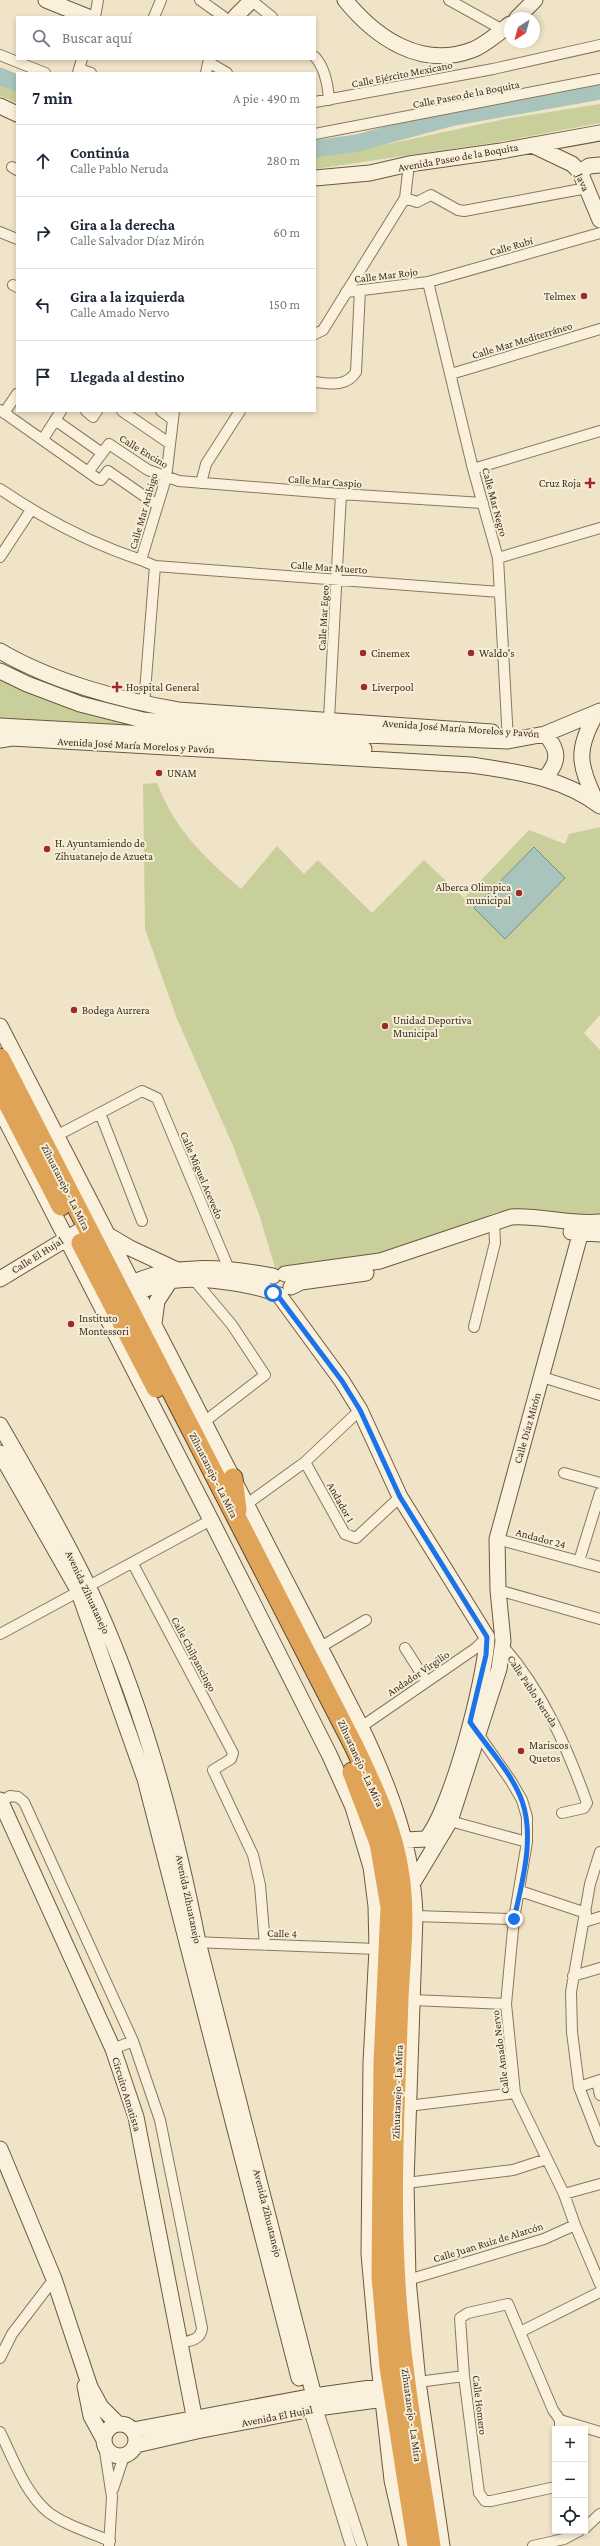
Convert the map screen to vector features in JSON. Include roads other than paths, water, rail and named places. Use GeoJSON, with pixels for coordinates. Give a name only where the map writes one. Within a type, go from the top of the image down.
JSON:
{"type":"FeatureCollection","features":[{"type":"Feature","properties":{"kind":"highway","name":"Zihuatanejo - La Mira"},"geometry":{"type":"LineString","coordinates":[[0,1058],[81,1229],[238,1522],[351,1739],[381,1804],[395,1848],[400,1877],[402,1928],[394,2181],[400,2391],[431,2546]]}},
{"type":"Feature","properties":{"kind":"highway","name":"Zihuatanejo - La Mira"},"geometry":{"type":"LineString","coordinates":[[0,1088],[31,1159],[81,1229]]}},
{"type":"Feature","properties":{"kind":"highway","name":"Zihuatanejo - La Mira"},"geometry":{"type":"LineString","coordinates":[[118,1297],[360,1790],[379,1843],[390,1907],[377,2063],[380,2246],[400,2391],[417,2546]]}},
{"type":"Feature","properties":{"kind":"highway"},"geometry":{"type":"LineString","coordinates":[[233,1478],[238,1522]]}},
{"type":"Feature","properties":{"kind":"main road"},"geometry":{"type":"LineString","coordinates":[[46,0],[86,16]]}},
{"type":"Feature","properties":{"kind":"main road"},"geometry":{"type":"LineString","coordinates":[[237,16],[252,0]]}},
{"type":"Feature","properties":{"kind":"main road"},"geometry":{"type":"LineString","coordinates":[[345,0],[363,22],[397,46],[434,56],[473,50],[504,28]]}},
{"type":"Feature","properties":{"kind":"main road"},"geometry":{"type":"LineString","coordinates":[[523,12],[535,0]]}},
{"type":"Feature","properties":{"kind":"main road"},"geometry":{"type":"LineString","coordinates":[[0,106],[16,114]]}},
{"type":"Feature","properties":{"kind":"main road","name":"Avenida Paseo de la Boquita"},"geometry":{"type":"LineString","coordinates":[[316,178],[370,173],[409,164],[600,133]]}},
{"type":"Feature","properties":{"kind":"main road","name":"Java"},"geometry":{"type":"LineString","coordinates":[[532,145],[572,164],[580,172],[600,220]]}},
{"type":"Feature","properties":{"kind":"main road"},"geometry":{"type":"LineString","coordinates":[[580,172],[589,166],[600,165]]}},
{"type":"Feature","properties":{"kind":"main road","name":"Avenida José María Morelos y Pavón"},"geometry":{"type":"LineString","coordinates":[[0,651],[42,670],[144,704],[178,710],[329,719],[507,736]]}},
{"type":"Feature","properties":{"kind":"main road","name":"Avenida José María Morelos y Pavón"},"geometry":{"type":"LineString","coordinates":[[0,671],[27,684],[80,704],[144,720],[251,730],[507,736],[545,734]]}},
{"type":"Feature","properties":{"kind":"main road"},"geometry":{"type":"LineString","coordinates":[[545,778],[556,764],[557,754],[554,744],[545,734],[598,713]]}},
{"type":"Feature","properties":{"kind":"main road"},"geometry":{"type":"LineString","coordinates":[[598,713],[583,736],[581,752],[583,772],[598,805]]}},
{"type":"Feature","properties":{"kind":"main road"},"geometry":{"type":"LineString","coordinates":[[250,714],[251,730]]}},
{"type":"Feature","properties":{"kind":"main road","name":"Avenida José María Morelos y Pavón"},"geometry":{"type":"LineString","coordinates":[[0,726],[149,740],[471,765],[545,778],[574,790],[598,805]]}},
{"type":"Feature","properties":{"kind":"main road","name":"Avenida José María Morelos y Pavón"},"geometry":{"type":"LineString","coordinates":[[6,739],[149,740]]}},
{"type":"Feature","properties":{"kind":"main road"},"geometry":{"type":"LineString","coordinates":[[0,1026],[56,1136],[81,1229],[107,1234],[174,1276],[194,1281],[240,1284],[275,1294],[286,1294],[283,1279]]}},
{"type":"Feature","properties":{"kind":"main road"},"geometry":{"type":"LineString","coordinates":[[0,1111],[31,1159]]}},
{"type":"Feature","properties":{"kind":"main road"},"geometry":{"type":"LineString","coordinates":[[118,1297],[174,1276],[229,1269],[301,1282],[350,1270],[380,1266],[527,1216],[583,1224],[600,1222]]}},
{"type":"Feature","properties":{"kind":"main road"},"geometry":{"type":"LineString","coordinates":[[495,1226],[534,1225],[580,1235],[600,1234]]}},
{"type":"Feature","properties":{"kind":"main road","name":"Calle El Hujal"},"geometry":{"type":"LineString","coordinates":[[0,1279],[81,1229]]}},
{"type":"Feature","properties":{"kind":"main road"},"geometry":{"type":"LineString","coordinates":[[107,1234],[118,1297],[211,1520],[353,1807],[370,1867],[376,1906],[377,2063]]}},
{"type":"Feature","properties":{"kind":"main road","name":"Calle Díaz Mirón"},"geometry":{"type":"LineString","coordinates":[[474,1728],[496,1682],[504,1646],[498,1590],[497,1539],[506,1499],[542,1377],[580,1235]]}},
{"type":"Feature","properties":{"kind":"main road"},"geometry":{"type":"LineString","coordinates":[[154,1323],[157,1301],[174,1276]]}},
{"type":"Feature","properties":{"kind":"main road"},"geometry":{"type":"LineString","coordinates":[[283,1279],[269,1283],[275,1294],[342,1381],[360,1410],[400,1497],[487,1637],[486,1655],[474,1728],[450,1821],[414,1881]]}},
{"type":"Feature","properties":{"kind":"main road"},"geometry":{"type":"LineString","coordinates":[[118,1297],[154,1323],[319,1648],[361,1727],[383,1773],[405,1840],[414,1881],[415,1916],[406,2183],[408,2280],[392,2480],[407,2546]]}},
{"type":"Feature","properties":{"kind":"main road","name":"Avenida Zihuatanejo"},"geometry":{"type":"LineString","coordinates":[[0,1425],[60,1531],[83,1588],[145,1779],[192,1942],[311,2403]]}},
{"type":"Feature","properties":{"kind":"main road","name":"Avenida Zihuatanejo"},"geometry":{"type":"LineString","coordinates":[[0,1453],[83,1588]]}},
{"type":"Feature","properties":{"kind":"main road"},"geometry":{"type":"LineString","coordinates":[[472,1612],[485,1621],[492,1618],[501,1617]]}},
{"type":"Feature","properties":{"kind":"main road"},"geometry":{"type":"LineString","coordinates":[[405,1840],[426,1839],[433,1832],[443,1811],[474,1728]]}},
{"type":"Feature","properties":{"kind":"main road","name":"Circuito Amatista"},"geometry":{"type":"LineString","coordinates":[[0,1801],[113,2049],[136,2117],[196,2425]]}},
{"type":"Feature","properties":{"kind":"main road"},"geometry":{"type":"LineString","coordinates":[[0,2149],[54,2279],[81,2360],[90,2387],[101,2407],[117,2423],[128,2425],[134,2438],[131,2452],[124,2456],[116,2456],[109,2452],[91,2416],[81,2360]]}},
{"type":"Feature","properties":{"kind":"main road"},"geometry":{"type":"LineString","coordinates":[[400,2391],[442,2546]]}},
{"type":"Feature","properties":{"kind":"main road","name":"Avenida El Hujal"},"geometry":{"type":"LineString","coordinates":[[134,2438],[311,2403],[400,2391]]}},
{"type":"Feature","properties":{"kind":"main road"},"geometry":{"type":"LineString","coordinates":[[104,2441],[109,2427],[117,2423]]}},
{"type":"Feature","properties":{"kind":"street"},"geometry":{"type":"LineString","coordinates":[[95,16],[98,0]]}},
{"type":"Feature","properties":{"kind":"street"},"geometry":{"type":"LineString","coordinates":[[154,16],[161,0]]}},
{"type":"Feature","properties":{"kind":"street"},"geometry":{"type":"LineString","coordinates":[[200,0],[223,16]]}},
{"type":"Feature","properties":{"kind":"street"},"geometry":{"type":"LineString","coordinates":[[252,0],[271,16]]}},
{"type":"Feature","properties":{"kind":"street"},"geometry":{"type":"LineString","coordinates":[[449,0],[504,26]]}},
{"type":"Feature","properties":{"kind":"street","name":"Calle Ejército Mexicano"},"geometry":{"type":"LineString","coordinates":[[316,102],[493,69],[600,45]]}},
{"type":"Feature","properties":{"kind":"street"},"geometry":{"type":"LineString","coordinates":[[0,55],[42,72]]}},
{"type":"Feature","properties":{"kind":"street"},"geometry":{"type":"LineString","coordinates":[[316,58],[320,62],[326,81],[329,100]]}},
{"type":"Feature","properties":{"kind":"street"},"geometry":{"type":"LineString","coordinates":[[79,71],[82,60]]}},
{"type":"Feature","properties":{"kind":"street"},"geometry":{"type":"LineString","coordinates":[[208,65],[225,72]]}},
{"type":"Feature","properties":{"kind":"street","name":"Calle Paseo de la Boquita"},"geometry":{"type":"LineString","coordinates":[[316,134],[600,79]]}},
{"type":"Feature","properties":{"kind":"street"},"geometry":{"type":"LineString","coordinates":[[316,334],[323,330],[405,198],[409,164]]}},
{"type":"Feature","properties":{"kind":"street"},"geometry":{"type":"LineString","coordinates":[[405,198],[417,202],[430,194],[458,210],[464,210],[587,188]]}},
{"type":"Feature","properties":{"kind":"street"},"geometry":{"type":"LineString","coordinates":[[0,232],[16,239]]}},
{"type":"Feature","properties":{"kind":"street","name":"Calle Rubí"},"geometry":{"type":"LineString","coordinates":[[428,282],[600,233]]}},
{"type":"Feature","properties":{"kind":"street","name":"Calle Mar Rojo"},"geometry":{"type":"LineString","coordinates":[[346,292],[428,282]]}},
{"type":"Feature","properties":{"kind":"street","name":"Calle Mar Negro"},"geometry":{"type":"LineString","coordinates":[[428,282],[473,469],[498,558],[507,736]]}},
{"type":"Feature","properties":{"kind":"street"},"geometry":{"type":"LineString","coordinates":[[316,382],[332,384],[352,378],[356,372],[360,290]]}},
{"type":"Feature","properties":{"kind":"street","name":"Calle Mar Mediterráneo"},"geometry":{"type":"LineString","coordinates":[[451,374],[600,329]]}},
{"type":"Feature","properties":{"kind":"street"},"geometry":{"type":"LineString","coordinates":[[16,395],[2,411],[101,480],[108,471],[157,505]]}},
{"type":"Feature","properties":{"kind":"street"},"geometry":{"type":"LineString","coordinates":[[123,412],[169,443]]}},
{"type":"Feature","properties":{"kind":"street"},"geometry":{"type":"LineString","coordinates":[[198,483],[206,464],[239,412]]}},
{"type":"Feature","properties":{"kind":"street"},"geometry":{"type":"LineString","coordinates":[[43,439],[58,415],[102,453],[88,472]]}},
{"type":"Feature","properties":{"kind":"street","name":"Calle Mar Arábigo"},"geometry":{"type":"LineString","coordinates":[[156,566],[141,560],[166,478],[173,415]]}},
{"type":"Feature","properties":{"kind":"street"},"geometry":{"type":"LineString","coordinates":[[473,469],[600,431]]}},
{"type":"Feature","properties":{"kind":"street","name":"Calle Encino"},"geometry":{"type":"LineString","coordinates":[[102,453],[109,444],[148,470],[166,478]]}},
{"type":"Feature","properties":{"kind":"street","name":"Calle Mar Caspio"},"geometry":{"type":"LineString","coordinates":[[166,478],[198,483],[483,503]]}},
{"type":"Feature","properties":{"kind":"street"},"geometry":{"type":"LineString","coordinates":[[0,489],[31,510],[84,538],[141,560]]}},
{"type":"Feature","properties":{"kind":"street","name":"Calle Mar Egeo"},"geometry":{"type":"LineString","coordinates":[[329,719],[341,494]]}},
{"type":"Feature","properties":{"kind":"street"},"geometry":{"type":"LineString","coordinates":[[0,557],[31,510]]}},
{"type":"Feature","properties":{"kind":"street"},"geometry":{"type":"LineString","coordinates":[[498,558],[600,528]]}},
{"type":"Feature","properties":{"kind":"street"},"geometry":{"type":"LineString","coordinates":[[144,704],[156,566]]}},
{"type":"Feature","properties":{"kind":"street","name":"Calle Mar Muerto"},"geometry":{"type":"LineString","coordinates":[[156,566],[500,592]]}},
{"type":"Feature","properties":{"kind":"street","name":"Calle Miguel Acevedo"},"geometry":{"type":"LineString","coordinates":[[100,1113],[142,1091],[150,1093],[157,1098],[229,1269]]}},
{"type":"Feature","properties":{"kind":"street"},"geometry":{"type":"LineString","coordinates":[[56,1136],[100,1113],[142,1220]]}},
{"type":"Feature","properties":{"kind":"street"},"geometry":{"type":"LineString","coordinates":[[474,1327],[478,1304],[488,1278],[495,1226]]}},
{"type":"Feature","properties":{"kind":"street"},"geometry":{"type":"LineString","coordinates":[[194,1281],[232,1325],[265,1375],[204,1422]]}},
{"type":"Feature","properties":{"kind":"street"},"geometry":{"type":"LineString","coordinates":[[542,1377],[600,1395]]}},
{"type":"Feature","properties":{"kind":"street"},"geometry":{"type":"LineString","coordinates":[[247,1504],[305,1462],[360,1410]]}},
{"type":"Feature","properties":{"kind":"street","name":"Andador 1"},"geometry":{"type":"LineString","coordinates":[[305,1462],[345,1534],[351,1538],[356,1538],[400,1497]]}},
{"type":"Feature","properties":{"kind":"street"},"geometry":{"type":"LineString","coordinates":[[564,1472],[600,1482]]}},
{"type":"Feature","properties":{"kind":"street"},"geometry":{"type":"LineString","coordinates":[[579,1561],[600,1493]]}},
{"type":"Feature","properties":{"kind":"street"},"geometry":{"type":"LineString","coordinates":[[0,1634],[83,1588],[133,1564],[211,1520]]}},
{"type":"Feature","properties":{"kind":"street","name":"Andador 24"},"geometry":{"type":"LineString","coordinates":[[497,1539],[600,1567]]}},
{"type":"Feature","properties":{"kind":"street","name":"Calle Chilpancingo"},"geometry":{"type":"LineString","coordinates":[[133,1564],[233,1756],[213,1770],[253,1855],[260,1884],[265,1945]]}},
{"type":"Feature","properties":{"kind":"street"},"geometry":{"type":"LineString","coordinates":[[498,1590],[600,1619]]}},
{"type":"Feature","properties":{"kind":"street"},"geometry":{"type":"LineString","coordinates":[[319,1648],[366,1620]]}},
{"type":"Feature","properties":{"kind":"street","name":"Andador Virgilio"},"geometry":{"type":"LineString","coordinates":[[361,1727],[476,1648],[487,1637]]}},
{"type":"Feature","properties":{"kind":"street","name":"Calle Pablo Neruda"},"geometry":{"type":"LineString","coordinates":[[504,1646],[515,1660],[558,1729],[587,1804],[584,1808],[562,1813]]}},
{"type":"Feature","properties":{"kind":"street"},"geometry":{"type":"LineString","coordinates":[[405,1648],[426,1681]]}},
{"type":"Feature","properties":{"kind":"street","name":"Calle Amado Nervo"},"geometry":{"type":"LineString","coordinates":[[474,1728],[522,1800],[527,1817],[527,1842],[520,1891],[514,1919],[506,2004],[515,2093],[564,2194],[575,2225],[600,2284]]}},
{"type":"Feature","properties":{"kind":"street"},"geometry":{"type":"LineString","coordinates":[[0,1801],[10,1796],[18,1797],[24,1802],[133,2041],[160,2120],[202,2328],[201,2334],[197,2339],[179,2343]]}},
{"type":"Feature","properties":{"kind":"street"},"geometry":{"type":"LineString","coordinates":[[450,1821],[527,1842]]}},
{"type":"Feature","properties":{"kind":"street"},"geometry":{"type":"LineString","coordinates":[[600,1852],[590,1884],[571,1992],[572,2032],[579,2087],[600,2141]]}},
{"type":"Feature","properties":{"kind":"street"},"geometry":{"type":"LineString","coordinates":[[520,1891],[585,1917],[600,1916]]}},
{"type":"Feature","properties":{"kind":"street"},"geometry":{"type":"LineString","coordinates":[[415,1916],[514,1919]]}},
{"type":"Feature","properties":{"kind":"street","name":"Calle 4"},"geometry":{"type":"LineString","coordinates":[[192,1942],[376,1949]]}},
{"type":"Feature","properties":{"kind":"street"},"geometry":{"type":"LineString","coordinates":[[573,1976],[600,1968]]}},
{"type":"Feature","properties":{"kind":"street"},"geometry":{"type":"LineString","coordinates":[[412,2000],[506,2004]]}},
{"type":"Feature","properties":{"kind":"street"},"geometry":{"type":"LineString","coordinates":[[113,2049],[133,2041]]}},
{"type":"Feature","properties":{"kind":"street"},"geometry":{"type":"LineString","coordinates":[[579,2087],[598,2081],[600,2095]]}},
{"type":"Feature","properties":{"kind":"street"},"geometry":{"type":"LineString","coordinates":[[408,2106],[515,2093]]}},
{"type":"Feature","properties":{"kind":"street"},"geometry":{"type":"LineString","coordinates":[[406,2183],[513,2170],[547,2159]]}},
{"type":"Feature","properties":{"kind":"street"},"geometry":{"type":"LineString","coordinates":[[564,2194],[600,2184]]}},
{"type":"Feature","properties":{"kind":"street","name":"Calle Juan Ruiz de Alarcón"},"geometry":{"type":"LineString","coordinates":[[408,2280],[544,2239],[575,2225]]}},
{"type":"Feature","properties":{"kind":"street"},"geometry":{"type":"LineString","coordinates":[[0,2358],[12,2334],[54,2279]]}},
{"type":"Feature","properties":{"kind":"street"},"geometry":{"type":"LineString","coordinates":[[520,2332],[600,2292]]}},
{"type":"Feature","properties":{"kind":"street","name":"Calle Homero"},"geometry":{"type":"LineString","coordinates":[[552,2488],[485,2500],[479,2493],[464,2376],[460,2318],[468,2313],[508,2304],[560,2424]]}},
{"type":"Feature","properties":{"kind":"street"},"geometry":{"type":"LineString","coordinates":[[400,2391],[464,2376]]}},
{"type":"Feature","properties":{"kind":"street"},"geometry":{"type":"LineString","coordinates":[[311,2403],[351,2546]]}},
{"type":"Feature","properties":{"kind":"street"},"geometry":{"type":"LineString","coordinates":[[311,2403],[362,2546]]}},
{"type":"Feature","properties":{"kind":"street"},"geometry":{"type":"LineString","coordinates":[[560,2424],[600,2432]]}},
{"type":"Feature","properties":{"kind":"street"},"geometry":{"type":"LineString","coordinates":[[0,2432],[25,2482],[47,2511],[59,2519],[109,2544],[112,2497],[117,2472],[124,2456]]}},
{"type":"Feature","properties":{"kind":"street"},"geometry":{"type":"LineString","coordinates":[[104,2441],[112,2497]]}},
{"type":"Feature","properties":{"kind":"street"},"geometry":{"type":"LineString","coordinates":[[588,2525],[600,2514]]}},
{"type":"Feature","properties":{"kind":"street"},"geometry":{"type":"LineString","coordinates":[[533,2546],[564,2539],[573,2534]]}},
{"type":"Feature","properties":{"kind":"water","name":"Alberca Olimpica municipal"},"geometry":{"type":"Polygon","coordinates":[[[534,847],[565,878],[505,939],[474,908],[534,847]]]}},
{"type":"Feature","properties":{"kind":"waterway"},"geometry":{"type":"LineString","coordinates":[[0,76],[16,83]]}},
{"type":"Feature","properties":{"kind":"waterway"},"geometry":{"type":"LineString","coordinates":[[316,149],[357,143],[450,118],[600,91]]}},
{"type":"Feature","properties":{"kind":"place","name":"Telmex"},"geometry":{"type":"Point","coordinates":[584,296]}},
{"type":"Feature","properties":{"kind":"place","name":"Cruz Roja"},"geometry":{"type":"Point","coordinates":[590,483]}},
{"type":"Feature","properties":{"kind":"place","name":"Cinemex"},"geometry":{"type":"Point","coordinates":[363,653]}},
{"type":"Feature","properties":{"kind":"place","name":"Waldo's"},"geometry":{"type":"Point","coordinates":[471,653]}},
{"type":"Feature","properties":{"kind":"place","name":"Hospital General"},"geometry":{"type":"Point","coordinates":[117,687]}},
{"type":"Feature","properties":{"kind":"place","name":"Liverpool"},"geometry":{"type":"Point","coordinates":[364,687]}},
{"type":"Feature","properties":{"kind":"place","name":"UNAM"},"geometry":{"type":"Point","coordinates":[159,773]}},
{"type":"Feature","properties":{"kind":"place","name":"H. Ayuntamiendo de Zihuatanejo de Azueta"},"geometry":{"type":"Point","coordinates":[47,849]}},
{"type":"Feature","properties":{"kind":"place","name":"Alberca Olimpica municipal"},"geometry":{"type":"Point","coordinates":[519,893]}},
{"type":"Feature","properties":{"kind":"place","name":"Bodega Aurrera"},"geometry":{"type":"Point","coordinates":[74,1010]}},
{"type":"Feature","properties":{"kind":"place","name":"Unidad Deportiva Municipal"},"geometry":{"type":"Point","coordinates":[385,1026]}},
{"type":"Feature","properties":{"kind":"place","name":"Instituto Montessori"},"geometry":{"type":"Point","coordinates":[71,1324]}},
{"type":"Feature","properties":{"kind":"place","name":"Mariscos Quetos"},"geometry":{"type":"Point","coordinates":[521,1751]}}]}
